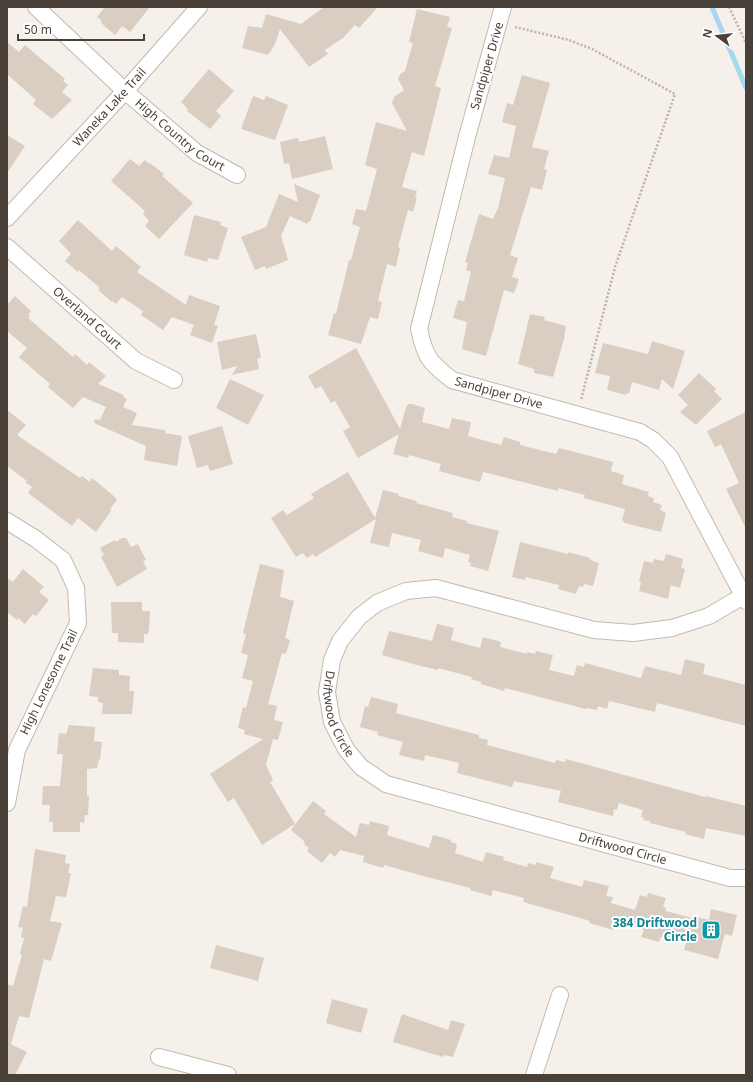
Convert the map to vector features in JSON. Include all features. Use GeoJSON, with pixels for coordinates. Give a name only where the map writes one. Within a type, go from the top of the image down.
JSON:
{"type":"FeatureCollection","features":[{"type":"Feature","properties":{"kind":"street","name":"High Country Court"},"geometry":{"type":"LineString","coordinates":[[36,7],[125,91],[197,153],[237,176]]}},
{"type":"Feature","properties":{"kind":"street","name":"Waneka Lake Trail"},"geometry":{"type":"LineString","coordinates":[[7,218],[13,204],[125,91],[199,7]]}},
{"type":"Feature","properties":{"kind":"street","name":"Sandpiper Drive"},"geometry":{"type":"LineString","coordinates":[[503,7],[466,137],[419,329],[424,351],[433,366],[452,380],[640,432],[653,440],[670,457],[744,599]]}},
{"type":"Feature","properties":{"kind":"street","name":"Overland Court"},"geometry":{"type":"LineString","coordinates":[[7,247],[136,361],[174,380]]}},
{"type":"Feature","properties":{"kind":"street","name":"High Lonesome Trail"},"geometry":{"type":"LineString","coordinates":[[7,521],[36,539],[64,560],[76,588],[78,623],[17,750],[7,803]]}},
{"type":"Feature","properties":{"kind":"street","name":"Driftwood Circle"},"geometry":{"type":"LineString","coordinates":[[744,599],[709,616],[672,628],[633,633],[594,630],[436,588],[406,591],[377,603],[359,617],[340,641],[332,660],[327,692],[332,722],[346,749],[361,767],[386,784],[730,878],[746,878]]}},
{"type":"Feature","properties":{"kind":"street"},"geometry":{"type":"LineString","coordinates":[[534,1075],[560,995]]}},
{"type":"Feature","properties":{"kind":"street"},"geometry":{"type":"LineString","coordinates":[[159,1057],[228,1075]]}},
{"type":"Feature","properties":{"kind":"path"},"geometry":{"type":"LineString","coordinates":[[729,7],[746,43]]}},
{"type":"Feature","properties":{"kind":"path"},"geometry":{"type":"LineString","coordinates":[[499,23],[574,42],[675,94],[615,267],[576,414]]}},
{"type":"Feature","properties":{"kind":"building"},"geometry":{"type":"Polygon","coordinates":[[[105,7],[150,7],[130,32],[122,26],[115,35],[101,23],[102,21],[97,17],[105,7]]]}},
{"type":"Feature","properties":{"kind":"building"},"geometry":{"type":"Polygon","coordinates":[[[324,7],[378,7],[359,28],[355,25],[343,38],[325,50],[328,54],[309,67],[280,29],[275,44],[268,55],[242,48],[248,26],[262,28],[266,14],[301,24],[324,7]]]}},
{"type":"Feature","properties":{"kind":"building"},"geometry":{"type":"Polygon","coordinates":[[[417,9],[450,17],[447,27],[452,28],[435,86],[441,88],[424,156],[412,152],[402,187],[417,191],[413,212],[408,210],[398,247],[400,248],[396,267],[387,264],[378,301],[382,302],[378,319],[370,317],[361,344],[328,335],[334,313],[336,314],[349,260],[351,260],[360,227],[352,224],[356,209],[366,211],[377,169],[365,165],[376,122],[407,131],[392,103],[394,97],[404,90],[398,79],[400,74],[405,71],[413,43],[409,42],[417,9]]]}},
{"type":"Feature","properties":{"kind":"building"},"geometry":{"type":"Polygon","coordinates":[[[7,42],[19,52],[25,45],[65,79],[63,81],[68,85],[62,92],[72,100],[52,119],[33,104],[36,100],[7,74],[7,42]]]}},
{"type":"Feature","properties":{"kind":"building"},"geometry":{"type":"Polygon","coordinates":[[[209,69],[234,91],[216,111],[221,116],[210,129],[187,111],[188,109],[181,102],[209,69]]]}},
{"type":"Feature","properties":{"kind":"building"},"geometry":{"type":"Polygon","coordinates":[[[522,75],[550,83],[532,147],[549,151],[544,169],[547,170],[542,190],[531,187],[510,255],[518,258],[512,277],[519,279],[514,293],[504,290],[486,356],[462,349],[467,322],[453,318],[458,300],[464,301],[471,272],[466,270],[468,263],[465,262],[479,214],[493,219],[498,208],[505,178],[488,174],[494,155],[509,158],[516,126],[502,122],[507,103],[513,105],[522,75]]]}},
{"type":"Feature","properties":{"kind":"building"},"geometry":{"type":"Polygon","coordinates":[[[253,96],[264,100],[266,96],[288,105],[275,140],[241,129],[253,96]]]}},
{"type":"Feature","properties":{"kind":"building"},"geometry":{"type":"Polygon","coordinates":[[[7,135],[25,146],[7,173],[7,135]]]}},
{"type":"Feature","properties":{"kind":"building"},"geometry":{"type":"Polygon","coordinates":[[[325,136],[333,169],[292,179],[289,163],[284,164],[280,142],[298,138],[299,142],[325,136]]]}},
{"type":"Feature","properties":{"kind":"building"},"geometry":{"type":"Polygon","coordinates":[[[130,159],[139,166],[145,160],[149,164],[150,163],[164,174],[162,176],[193,203],[159,239],[145,226],[149,221],[143,214],[145,211],[111,181],[130,159]]]}},
{"type":"Feature","properties":{"kind":"building"},"geometry":{"type":"Polygon","coordinates":[[[294,184],[320,195],[310,222],[309,221],[307,224],[290,216],[281,236],[288,260],[266,269],[265,266],[255,270],[241,237],[266,227],[279,194],[298,202],[294,184]]]}},
{"type":"Feature","properties":{"kind":"building"},"geometry":{"type":"Polygon","coordinates":[[[194,215],[221,222],[220,225],[228,228],[218,260],[208,258],[207,262],[184,255],[194,215]]]}},
{"type":"Feature","properties":{"kind":"building"},"geometry":{"type":"Polygon","coordinates":[[[78,220],[112,251],[116,246],[141,267],[137,272],[186,305],[189,295],[220,306],[214,325],[218,326],[212,343],[190,335],[194,325],[172,317],[163,330],[141,315],[143,311],[122,297],[116,304],[113,301],[112,302],[98,290],[100,288],[79,270],[78,272],[65,261],[71,254],[59,241],[78,220]]]}},
{"type":"Feature","properties":{"kind":"building"},"geometry":{"type":"Polygon","coordinates":[[[15,296],[31,311],[28,318],[73,357],[75,354],[87,365],[89,362],[106,376],[98,384],[124,395],[123,397],[127,399],[123,407],[137,413],[132,425],[165,430],[165,433],[182,436],[177,466],[144,460],[146,446],[94,423],[95,419],[100,420],[106,407],[83,397],[73,408],[48,387],[50,384],[19,357],[27,348],[7,331],[7,305],[15,296]]]}},
{"type":"Feature","properties":{"kind":"building"},"geometry":{"type":"Polygon","coordinates":[[[530,314],[545,317],[544,320],[566,326],[564,339],[553,377],[534,373],[534,369],[518,364],[530,314]]]}},
{"type":"Feature","properties":{"kind":"building"},"geometry":{"type":"Polygon","coordinates":[[[256,334],[261,358],[257,359],[259,369],[232,375],[237,366],[222,370],[217,342],[256,334]]]}},
{"type":"Feature","properties":{"kind":"building"},"geometry":{"type":"Polygon","coordinates":[[[652,341],[685,351],[673,389],[662,379],[659,390],[632,382],[629,394],[626,393],[626,395],[607,390],[610,376],[595,373],[603,343],[648,354],[652,341]]]}},
{"type":"Feature","properties":{"kind":"building"},"geometry":{"type":"Polygon","coordinates":[[[356,348],[400,429],[406,407],[408,404],[412,404],[425,408],[422,422],[449,429],[452,418],[471,422],[468,436],[501,445],[504,437],[520,442],[520,445],[556,454],[559,448],[613,462],[611,471],[624,475],[622,484],[649,492],[648,496],[654,498],[653,502],[662,505],[660,510],[666,513],[661,532],[625,523],[622,520],[625,509],[584,498],[585,495],[558,488],[558,491],[483,472],[480,482],[439,471],[441,464],[409,455],[408,458],[393,454],[399,434],[358,458],[343,431],[350,427],[335,401],[331,403],[321,386],[315,389],[308,376],[356,348]]]}},
{"type":"Feature","properties":{"kind":"building"},"geometry":{"type":"Polygon","coordinates":[[[699,373],[716,389],[714,391],[722,399],[696,425],[680,412],[688,405],[678,395],[699,373]]]}},
{"type":"Feature","properties":{"kind":"building"},"geometry":{"type":"Polygon","coordinates":[[[230,379],[264,395],[248,425],[216,408],[230,379]]]}},
{"type":"Feature","properties":{"kind":"building"},"geometry":{"type":"Polygon","coordinates":[[[7,410],[26,425],[17,435],[80,478],[82,476],[90,482],[92,478],[115,497],[117,500],[96,532],[78,518],[72,526],[28,493],[32,487],[25,482],[27,481],[7,466],[7,410]]]}},
{"type":"Feature","properties":{"kind":"building"},"geometry":{"type":"Polygon","coordinates":[[[746,412],[746,529],[726,489],[739,483],[721,444],[715,447],[707,431],[746,412]]]}},
{"type":"Feature","properties":{"kind":"building"},"geometry":{"type":"Polygon","coordinates":[[[222,426],[233,464],[210,471],[208,465],[197,468],[188,436],[222,426]]]}},
{"type":"Feature","properties":{"kind":"building"},"geometry":{"type":"Polygon","coordinates":[[[348,472],[375,518],[383,490],[417,501],[416,503],[453,513],[452,517],[467,521],[467,523],[499,531],[488,571],[470,566],[471,563],[468,562],[470,555],[445,548],[443,558],[418,551],[421,540],[392,533],[389,547],[370,543],[376,519],[315,557],[313,554],[307,558],[303,553],[296,557],[271,518],[283,510],[287,515],[314,498],[311,494],[348,472]]]}},
{"type":"Feature","properties":{"kind":"building"},"geometry":{"type":"Polygon","coordinates":[[[122,538],[126,538],[131,547],[138,544],[146,560],[143,561],[147,569],[117,587],[101,557],[104,555],[100,548],[122,538]]]}},
{"type":"Feature","properties":{"kind":"building"},"geometry":{"type":"Polygon","coordinates":[[[520,542],[568,554],[568,552],[590,558],[590,560],[599,563],[593,586],[584,584],[583,587],[579,586],[576,594],[558,589],[559,585],[526,577],[525,580],[512,577],[520,542]]]}},
{"type":"Feature","properties":{"kind":"building"},"geometry":{"type":"Polygon","coordinates":[[[666,554],[683,559],[681,568],[685,569],[680,588],[671,585],[668,599],[639,591],[641,582],[639,581],[644,561],[653,563],[654,559],[664,561],[666,554]]]}},
{"type":"Feature","properties":{"kind":"building"},"geometry":{"type":"Polygon","coordinates":[[[260,564],[284,570],[280,597],[294,601],[285,638],[290,640],[286,654],[282,653],[268,704],[277,706],[274,720],[283,722],[278,740],[273,739],[266,765],[273,780],[270,782],[295,824],[262,845],[234,798],[228,802],[210,774],[263,739],[244,734],[245,730],[238,728],[243,707],[246,708],[253,681],[242,678],[248,655],[241,653],[246,634],[243,633],[260,564]]]}},
{"type":"Feature","properties":{"kind":"building"},"geometry":{"type":"Polygon","coordinates":[[[23,569],[44,587],[39,592],[49,600],[36,616],[33,614],[25,624],[7,612],[7,578],[13,582],[23,569]]]}},
{"type":"Feature","properties":{"kind":"building"},"geometry":{"type":"Polygon","coordinates":[[[111,602],[142,602],[142,611],[150,611],[149,630],[148,634],[144,634],[144,643],[118,642],[118,633],[112,633],[111,602]]]}},
{"type":"Feature","properties":{"kind":"building"},"geometry":{"type":"Polygon","coordinates":[[[437,624],[454,628],[451,640],[480,648],[483,637],[501,642],[500,647],[527,654],[527,652],[535,654],[536,651],[553,655],[549,670],[574,676],[577,665],[584,667],[585,663],[641,678],[645,666],[681,675],[685,659],[705,664],[703,674],[746,685],[746,726],[657,703],[655,712],[609,701],[607,709],[598,706],[597,710],[586,709],[505,688],[504,691],[481,684],[481,682],[471,679],[472,677],[438,668],[438,670],[413,664],[382,655],[389,631],[432,641],[437,624]]]}},
{"type":"Feature","properties":{"kind":"building"},"geometry":{"type":"Polygon","coordinates":[[[93,668],[119,670],[119,675],[130,676],[129,691],[134,691],[132,714],[102,714],[103,703],[98,702],[98,697],[89,696],[93,668]]]}},
{"type":"Feature","properties":{"kind":"building"},"geometry":{"type":"Polygon","coordinates":[[[371,697],[398,704],[396,713],[479,735],[479,738],[488,740],[487,745],[555,763],[556,760],[565,762],[566,759],[705,797],[746,806],[746,836],[706,828],[704,839],[685,834],[686,832],[650,823],[650,821],[643,820],[644,818],[641,817],[643,810],[619,803],[617,810],[614,809],[613,816],[558,802],[561,791],[514,781],[512,787],[457,773],[459,763],[425,755],[424,761],[399,755],[403,742],[377,735],[378,732],[360,727],[365,706],[368,707],[371,697]]]}},
{"type":"Feature","properties":{"kind":"building"},"geometry":{"type":"Polygon","coordinates":[[[69,725],[95,727],[94,741],[102,742],[100,760],[99,759],[97,768],[87,769],[87,796],[89,796],[88,815],[85,815],[84,823],[80,822],[80,832],[53,832],[53,822],[49,822],[50,805],[42,805],[43,786],[60,786],[63,754],[57,754],[59,733],[66,734],[69,725]]]}},
{"type":"Feature","properties":{"kind":"building"},"geometry":{"type":"Polygon","coordinates":[[[313,801],[326,811],[324,814],[356,837],[360,823],[369,825],[370,821],[389,826],[387,835],[429,848],[433,835],[451,840],[451,842],[457,844],[455,853],[483,862],[486,852],[504,857],[503,860],[527,867],[528,863],[536,865],[536,862],[554,867],[550,878],[582,887],[584,880],[609,886],[606,896],[613,897],[611,903],[635,910],[640,895],[647,897],[648,893],[666,898],[663,907],[666,908],[666,911],[692,918],[693,916],[709,920],[711,909],[737,915],[732,936],[725,934],[718,959],[684,950],[686,943],[661,937],[659,942],[641,937],[644,930],[615,921],[613,930],[589,923],[590,921],[523,902],[524,898],[493,890],[491,896],[470,890],[470,888],[384,865],[383,868],[363,862],[364,856],[340,850],[335,857],[330,853],[322,863],[307,851],[309,848],[304,844],[305,842],[291,830],[313,801]]]}},
{"type":"Feature","properties":{"kind":"building"},"geometry":{"type":"Polygon","coordinates":[[[35,849],[66,855],[65,863],[70,864],[68,873],[71,873],[66,897],[56,896],[50,921],[62,923],[51,961],[44,959],[29,1018],[19,1016],[10,1044],[27,1052],[15,1075],[7,1075],[7,984],[13,986],[22,955],[20,954],[24,938],[21,937],[23,928],[18,927],[23,906],[27,907],[35,849]]]}},
{"type":"Feature","properties":{"kind":"building"},"geometry":{"type":"Polygon","coordinates":[[[216,945],[264,958],[258,981],[210,968],[216,945]]]}},
{"type":"Feature","properties":{"kind":"building"},"geometry":{"type":"Polygon","coordinates":[[[332,999],[368,1009],[361,1033],[326,1023],[332,999]]]}},
{"type":"Feature","properties":{"kind":"building"},"geometry":{"type":"Polygon","coordinates":[[[402,1014],[448,1030],[451,1020],[465,1024],[453,1057],[444,1055],[443,1057],[393,1042],[402,1014]]]}},
{"type":"Feature","properties":{"kind":"waterway"},"geometry":{"type":"LineString","coordinates":[[712,7],[746,88]]}},
{"type":"Feature","properties":{"kind":"place","name":"384 Driftwood Circle"},"geometry":{"type":"Point","coordinates":[711,930]}}]}
